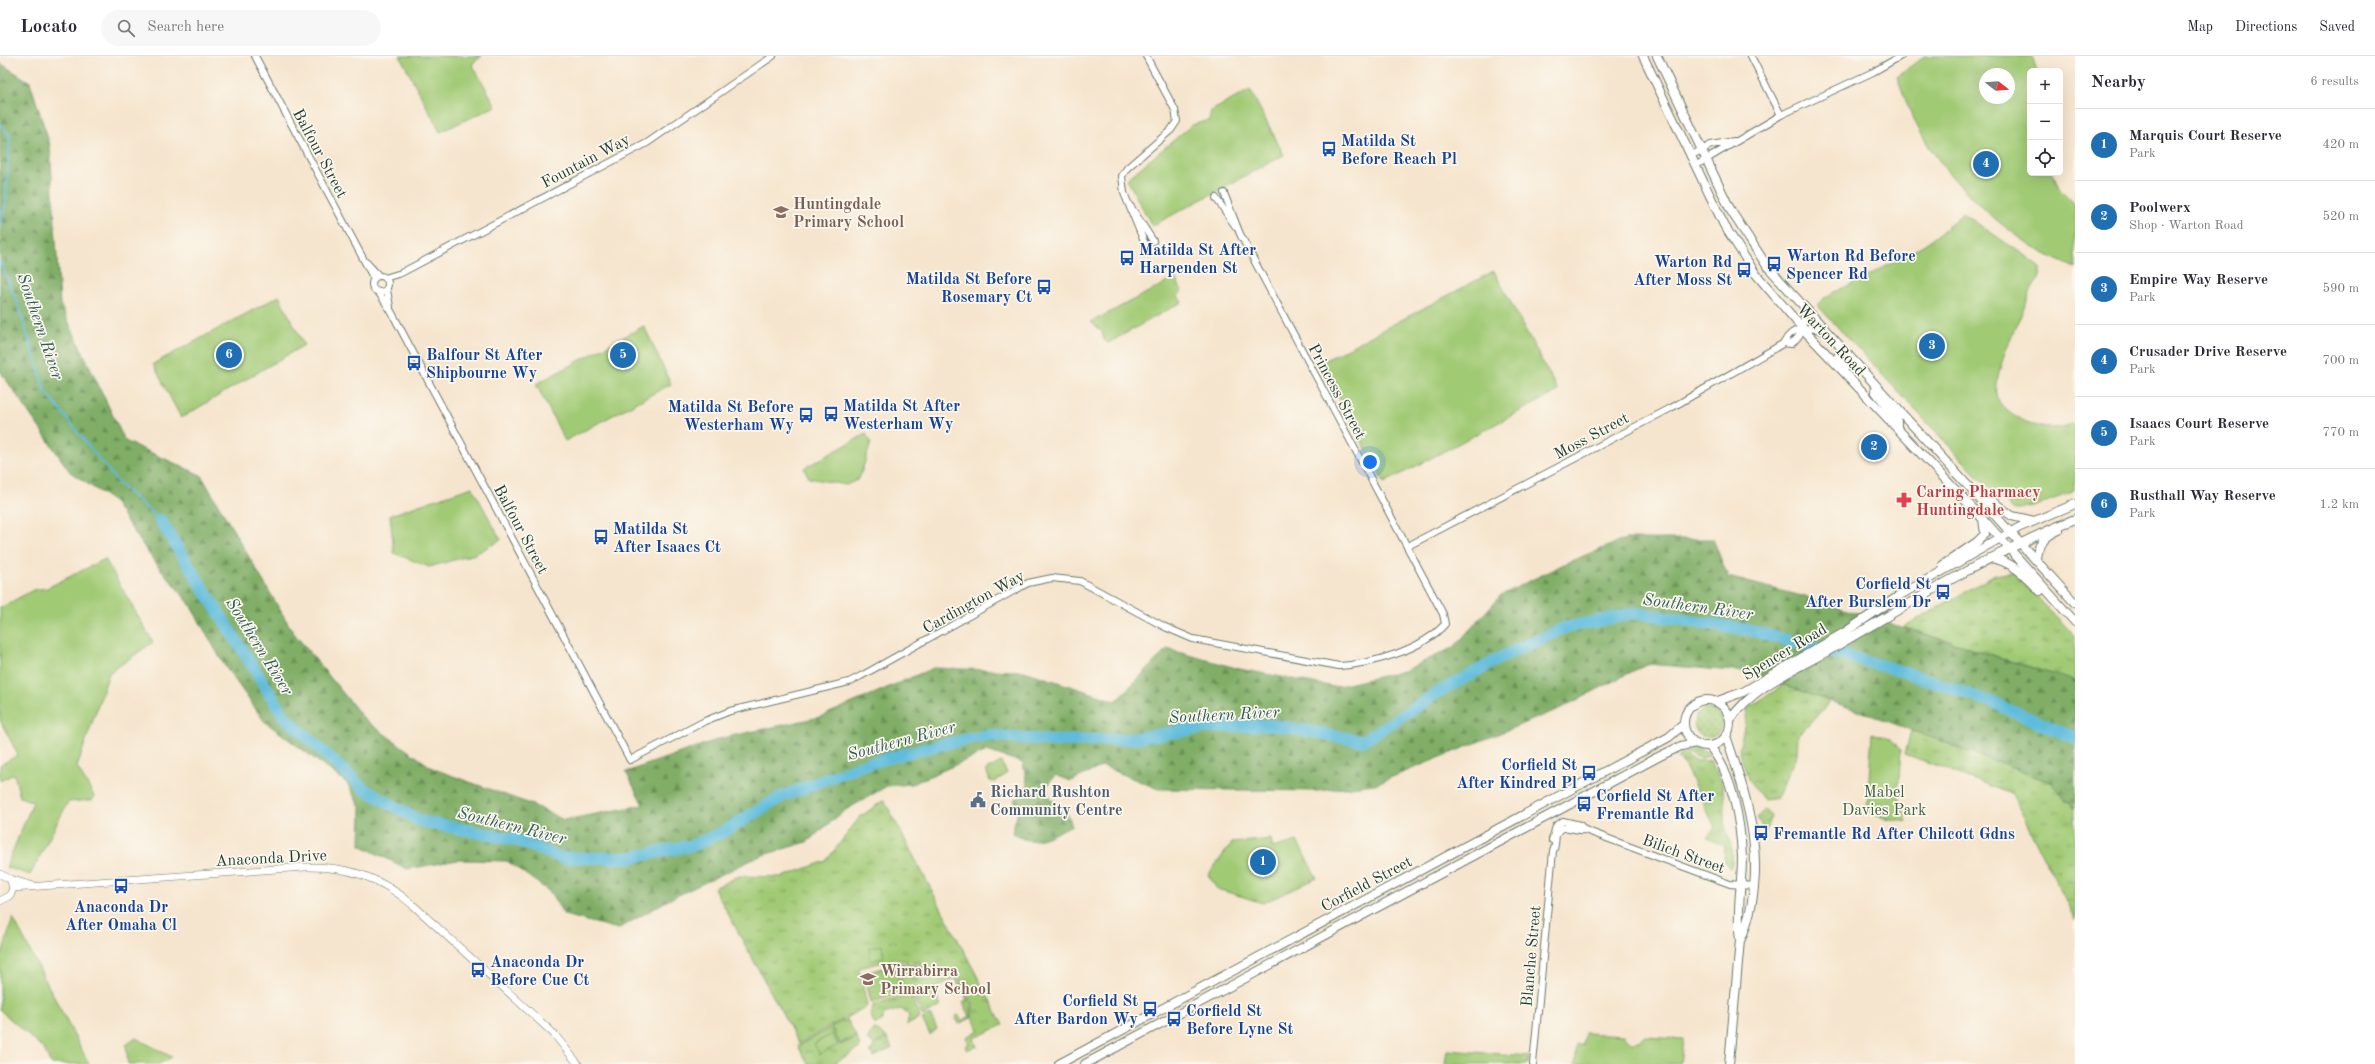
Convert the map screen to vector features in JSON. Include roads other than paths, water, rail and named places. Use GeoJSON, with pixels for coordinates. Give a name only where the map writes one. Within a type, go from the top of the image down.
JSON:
{"type":"FeatureCollection","features":[{"type":"Feature","properties":{"kind":"main road","name":"Warton Road"},"geometry":{"type":"LineString","coordinates":[[1643,56],[1690,156],[1735,244],[1755,273],[1803,329],[1983,519],[2075,622]]}},
{"type":"Feature","properties":{"kind":"main road","name":"Warton Road"},"geometry":{"type":"LineString","coordinates":[[1657,56],[1745,235],[1767,266],[1825,332],[1953,468],[2075,603]]}},
{"type":"Feature","properties":{"kind":"main road"},"geometry":{"type":"LineString","coordinates":[[1841,349],[1838,357],[1852,381]]}},
{"type":"Feature","properties":{"kind":"main road"},"geometry":{"type":"LineString","coordinates":[[1874,384],[1878,396],[1896,419],[1897,428]]}},
{"type":"Feature","properties":{"kind":"main road"},"geometry":{"type":"LineString","coordinates":[[1953,468],[2003,510],[2022,520],[2035,522]]}},
{"type":"Feature","properties":{"kind":"main road","name":"Spencer Road"},"geometry":{"type":"LineString","coordinates":[[1847,635],[1902,594],[2011,532],[2075,504]]}},
{"type":"Feature","properties":{"kind":"main road"},"geometry":{"type":"LineString","coordinates":[[1902,594],[1913,584],[1977,542],[1985,534],[1983,519]]}},
{"type":"Feature","properties":{"kind":"main road"},"geometry":{"type":"LineString","coordinates":[[2036,560],[2036,552],[2042,542],[2075,519]]}},
{"type":"Feature","properties":{"kind":"main road","name":"Spencer Road"},"geometry":{"type":"LineString","coordinates":[[1715,702],[1743,692],[1795,666],[1847,635],[2008,548],[2075,519]]}},
{"type":"Feature","properties":{"kind":"main road"},"geometry":{"type":"LineString","coordinates":[[1990,558],[1998,559],[2016,569],[2055,607],[2066,612]]}},
{"type":"Feature","properties":{"kind":"main road","name":"Spencer Road"},"geometry":{"type":"LineString","coordinates":[[1730,720],[1747,700],[1795,666]]}},
{"type":"Feature","properties":{"kind":"main road"},"geometry":{"type":"LineString","coordinates":[[1726,736],[1715,744],[1709,746],[1696,743],[1690,738],[1684,724],[1686,715],[1694,705],[1706,700],[1715,702],[1725,709],[1730,720],[1726,736],[1749,807],[1755,852],[1753,886],[1747,924],[1740,940]]}},
{"type":"Feature","properties":{"kind":"main road","name":"Corfield Street"},"geometry":{"type":"LineString","coordinates":[[1058,1064],[1669,737],[1684,724]]}},
{"type":"Feature","properties":{"kind":"main road","name":"Corfield Street"},"geometry":{"type":"LineString","coordinates":[[1085,1064],[1673,750],[1696,743]]}},
{"type":"Feature","properties":{"kind":"main road"},"geometry":{"type":"LineString","coordinates":[[1709,746],[1721,762],[1733,796],[1742,856],[1738,923],[1740,940],[1729,1064]]}},
{"type":"Feature","properties":{"kind":"main road","name":"Anaconda Drive"},"geometry":{"type":"LineString","coordinates":[[13,888],[58,886],[305,867],[331,867],[366,875],[388,885],[412,905],[554,1034],[578,1064]]}},
{"type":"Feature","properties":{"kind":"main road","name":"Anaconda Drive"},"geometry":{"type":"LineString","coordinates":[[0,874],[10,879],[34,886]]}},
{"type":"Feature","properties":{"kind":"main road"},"geometry":{"type":"LineString","coordinates":[[0,901],[10,896],[13,888],[10,879]]}},
{"type":"Feature","properties":{"kind":"street","name":"Balfour Street"},"geometry":{"type":"LineString","coordinates":[[255,56],[364,261],[376,277],[387,284],[391,311]]}},
{"type":"Feature","properties":{"kind":"street","name":"Fountain Way"},"geometry":{"type":"LineString","coordinates":[[387,284],[401,273],[647,143],[773,56]]}},
{"type":"Feature","properties":{"kind":"street"},"geometry":{"type":"LineString","coordinates":[[1146,56],[1175,110],[1177,121],[1171,130],[1127,168],[1122,176],[1124,193],[1146,244]]}},
{"type":"Feature","properties":{"kind":"street"},"geometry":{"type":"LineString","coordinates":[[1752,56],[1781,115]]}},
{"type":"Feature","properties":{"kind":"street"},"geometry":{"type":"LineString","coordinates":[[1695,166],[1781,115],[1874,72],[1901,56]]}},
{"type":"Feature","properties":{"kind":"street"},"geometry":{"type":"LineString","coordinates":[[1690,156],[1702,149],[1737,140]]}},
{"type":"Feature","properties":{"kind":"street","name":"Princess Street"},"geometry":{"type":"LineString","coordinates":[[1224,193],[1240,234]]}},
{"type":"Feature","properties":{"kind":"street","name":"Princess Street"},"geometry":{"type":"LineString","coordinates":[[1216,198],[1240,234],[1408,546],[1443,614],[1445,624]]}},
{"type":"Feature","properties":{"kind":"street"},"geometry":{"type":"LineString","coordinates":[[1130,207],[1153,240]]}},
{"type":"Feature","properties":{"kind":"street","name":"Balfour Street"},"geometry":{"type":"LineString","coordinates":[[376,277],[372,286],[379,293],[391,311],[630,760]]}},
{"type":"Feature","properties":{"kind":"street"},"geometry":{"type":"LineString","coordinates":[[379,293],[387,284]]}},
{"type":"Feature","properties":{"kind":"street"},"geometry":{"type":"LineString","coordinates":[[1804,309],[1803,329],[1817,329],[1825,332]]}},
{"type":"Feature","properties":{"kind":"street","name":"Moss Street"},"geometry":{"type":"LineString","coordinates":[[1408,546],[1678,404],[1784,343],[1787,336],[1794,330],[1803,329]]}},
{"type":"Feature","properties":{"kind":"street","name":"Cardington Way"},"geometry":{"type":"LineString","coordinates":[[630,760],[705,720],[730,711],[848,682],[1028,584],[1039,580],[1052,578],[1080,581],[1165,627],[1193,639],[1339,666],[1360,665],[1400,652],[1437,633],[1445,624]]}},
{"type":"Feature","properties":{"kind":"street","name":"Blanche Street"},"geometry":{"type":"LineString","coordinates":[[1534,1064],[1553,851],[1553,831],[1559,823],[1566,821],[1585,830]]}},
{"type":"Feature","properties":{"kind":"street","name":"Bilich Street"},"geometry":{"type":"LineString","coordinates":[[1585,830],[1730,884],[1753,886]]}},
{"type":"Feature","properties":{"kind":"waterway","name":"Southern River"},"geometry":{"type":"LineString","coordinates":[[0,124],[10,136],[6,200],[0,229]]}},
{"type":"Feature","properties":{"kind":"waterway","name":"Southern River"},"geometry":{"type":"LineString","coordinates":[[0,262],[17,301],[45,391],[119,484],[160,520]]}},
{"type":"Feature","properties":{"kind":"waterway","name":"Southern River"},"geometry":{"type":"LineString","coordinates":[[160,520],[284,716],[364,789],[420,821],[516,840],[562,858],[628,858],[694,845],[723,832],[781,797],[859,766],[931,747],[987,735],[1056,741],[1129,739],[1203,728],[1273,725],[1363,741],[1437,693],[1504,656],[1564,628],[1637,613],[1749,630],[1908,673],[1994,703],[2075,738]]}},
{"type":"Feature","properties":{"kind":"place","name":"Matilda St Before Reach Pl"},"geometry":{"type":"Point","coordinates":[1329,149]}},
{"type":"Feature","properties":{"kind":"place","name":"Crusader Drive Reserve"},"geometry":{"type":"Point","coordinates":[1986,164]}},
{"type":"Feature","properties":{"kind":"place","name":"Huntingdale Primary School"},"geometry":{"type":"Point","coordinates":[781,212]}},
{"type":"Feature","properties":{"kind":"place","name":"Matilda St After Harpenden St"},"geometry":{"type":"Point","coordinates":[1127,258]}},
{"type":"Feature","properties":{"kind":"place","name":"Warton Rd Before Spencer Rd"},"geometry":{"type":"Point","coordinates":[1774,264]}},
{"type":"Feature","properties":{"kind":"place","name":"Warton Rd After Moss St"},"geometry":{"type":"Point","coordinates":[1744,270]}},
{"type":"Feature","properties":{"kind":"place","name":"Matilda St Before Rosemary Ct"},"geometry":{"type":"Point","coordinates":[1044,287]}},
{"type":"Feature","properties":{"kind":"place","name":"Empire Way Reserve"},"geometry":{"type":"Point","coordinates":[1932,346]}},
{"type":"Feature","properties":{"kind":"place","name":"Rusthall Way Reserve"},"geometry":{"type":"Point","coordinates":[229,355]}},
{"type":"Feature","properties":{"kind":"place","name":"Isaacs Court Reserve"},"geometry":{"type":"Point","coordinates":[623,355]}},
{"type":"Feature","properties":{"kind":"place","name":"Balfour St After Shipbourne Wy"},"geometry":{"type":"Point","coordinates":[414,363]}},
{"type":"Feature","properties":{"kind":"place","name":"Matilda St After Westerham Wy"},"geometry":{"type":"Point","coordinates":[831,414]}},
{"type":"Feature","properties":{"kind":"place","name":"Matilda St Before Westerham Wy"},"geometry":{"type":"Point","coordinates":[806,415]}},
{"type":"Feature","properties":{"kind":"place","name":"Poolwerx"},"geometry":{"type":"Point","coordinates":[1874,447]}},
{"type":"Feature","properties":{"kind":"place","name":"Caring Pharmacy Huntingdale"},"geometry":{"type":"Point","coordinates":[1904,500]}},
{"type":"Feature","properties":{"kind":"place","name":"Matilda St After Isaacs Ct"},"geometry":{"type":"Point","coordinates":[601,537]}},
{"type":"Feature","properties":{"kind":"place","name":"Corfield St After Burslem Dr"},"geometry":{"type":"Point","coordinates":[1943,592]}},
{"type":"Feature","properties":{"kind":"place","name":"Corfield St After Kindred Pl"},"geometry":{"type":"Point","coordinates":[1589,773]}},
{"type":"Feature","properties":{"kind":"place","name":"Richard Rushton Community Centre"},"geometry":{"type":"Point","coordinates":[978,800]}},
{"type":"Feature","properties":{"kind":"place","name":"Corfield St After Fremantle Rd"},"geometry":{"type":"Point","coordinates":[1584,804]}},
{"type":"Feature","properties":{"kind":"place","name":"Fremantle Rd After Chilcott Gdns"},"geometry":{"type":"Point","coordinates":[1761,833]}},
{"type":"Feature","properties":{"kind":"place","name":"Marquis Court Reserve"},"geometry":{"type":"Point","coordinates":[1263,862]}},
{"type":"Feature","properties":{"kind":"place","name":"Anaconda Dr After Omaha Cl"},"geometry":{"type":"Point","coordinates":[121,886]}},
{"type":"Feature","properties":{"kind":"place","name":"Anaconda Dr Before Cue Ct"},"geometry":{"type":"Point","coordinates":[478,970]}},
{"type":"Feature","properties":{"kind":"place","name":"Wirrabirra Primary School"},"geometry":{"type":"Point","coordinates":[868,979]}},
{"type":"Feature","properties":{"kind":"place","name":"Corfield St After Bardon Wy"},"geometry":{"type":"Point","coordinates":[1150,1009]}},
{"type":"Feature","properties":{"kind":"place","name":"Corfield St Before Lyne St"},"geometry":{"type":"Point","coordinates":[1174,1019]}},
{"type":"Feature","properties":{"kind":"park label","name":"Mabel Davies Park"},"geometry":{"type":"Point","coordinates":[1884,800]}}]}
